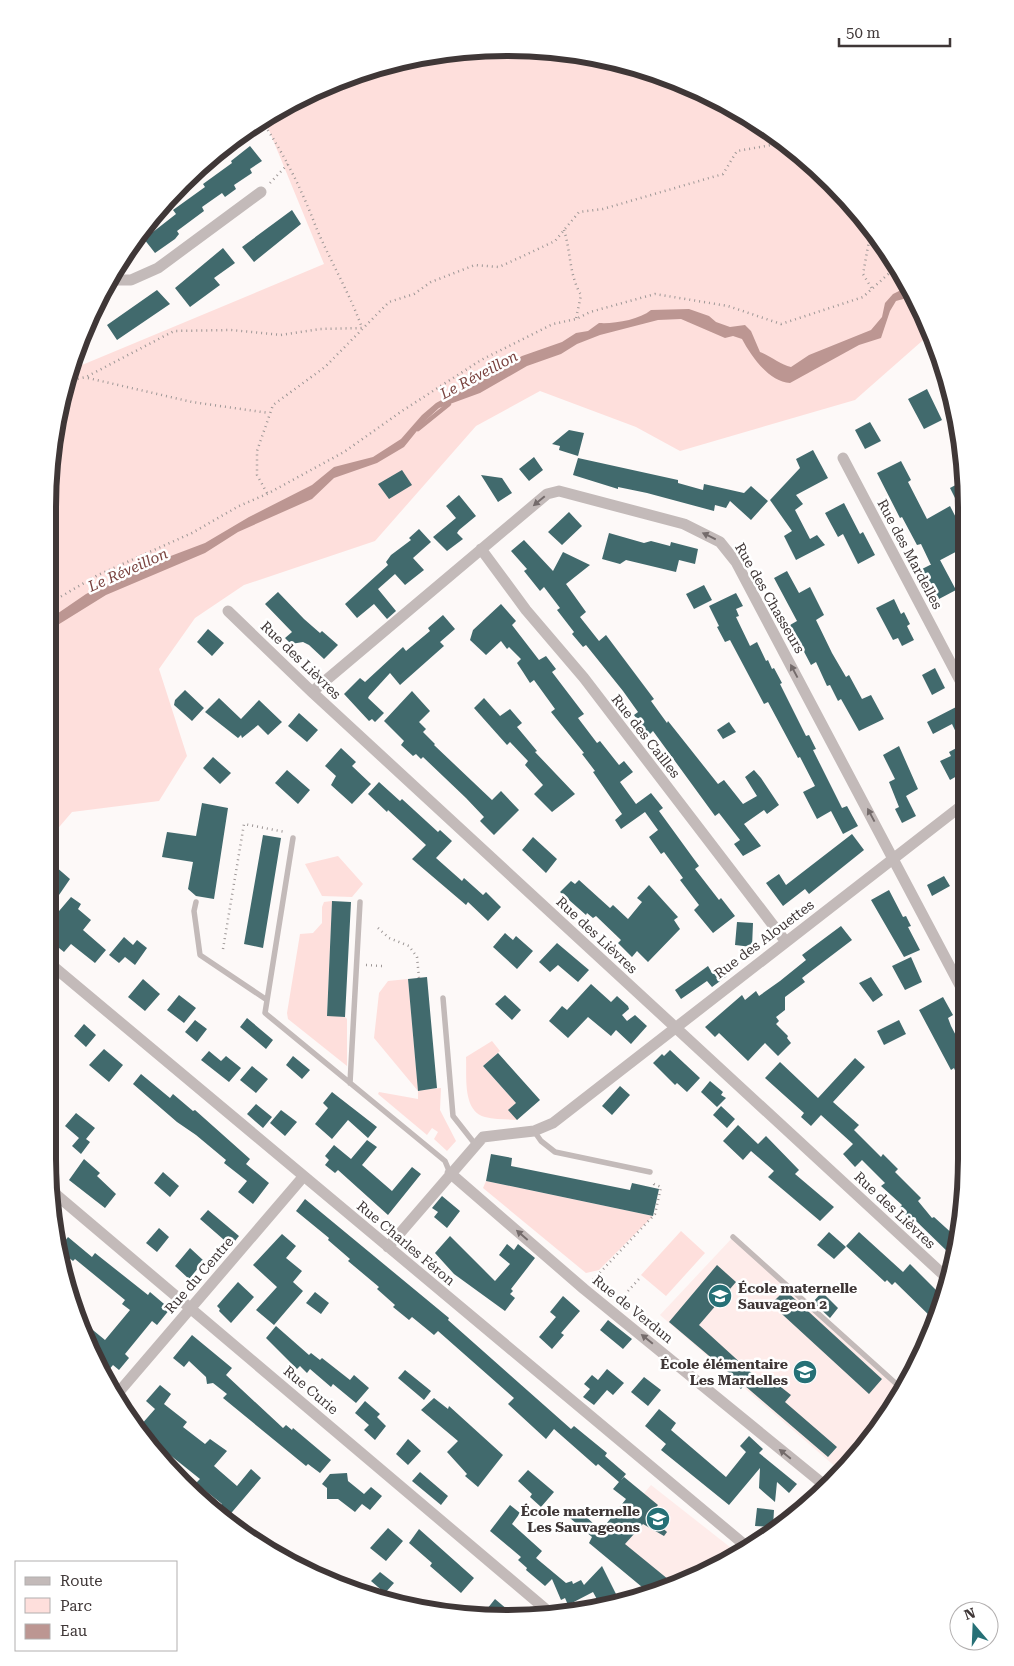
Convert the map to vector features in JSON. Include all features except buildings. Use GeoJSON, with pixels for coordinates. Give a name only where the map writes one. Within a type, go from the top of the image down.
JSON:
{"type":"FeatureCollection","features":[{"type":"Feature","properties":{"kind":"street"},"geometry":{"type":"LineString","coordinates":[[118,280],[131,280],[158,268],[261,192]]}},
{"type":"Feature","properties":{"kind":"street","name":"Rue des Mardelles"},"geometry":{"type":"LineString","coordinates":[[843,458],[958,675]]}},
{"type":"Feature","properties":{"kind":"street","name":"Rue des Chasseurs"},"geometry":{"type":"LineString","coordinates":[[312,692],[547,494],[559,491],[684,524],[720,542],[736,562],[958,980]]}},
{"type":"Feature","properties":{"kind":"street","name":"Rue des Cailles"},"geometry":{"type":"LineString","coordinates":[[481,549],[526,610],[584,678],[786,942]]}},
{"type":"Feature","properties":{"kind":"street","name":"Rue des Lièvres"},"geometry":{"type":"LineString","coordinates":[[228,611],[312,692],[943,1274]]}},
{"type":"Feature","properties":{"kind":"street","name":"Rue des Alouettes"},"geometry":{"type":"LineString","coordinates":[[534,1132],[553,1123],[958,809]]}},
{"type":"Feature","properties":{"kind":"street","name":"Rue Charles Féron"},"geometry":{"type":"LineString","coordinates":[[56,969],[742,1543]]}},
{"type":"Feature","properties":{"kind":"street"},"geometry":{"type":"LineString","coordinates":[[388,1246],[483,1137],[534,1132]]}},
{"type":"Feature","properties":{"kind":"street","name":"Rue de Verdun"},"geometry":{"type":"LineString","coordinates":[[450,1173],[584,1289],[821,1482]]}},
{"type":"Feature","properties":{"kind":"street","name":"Rue du Centre"},"geometry":{"type":"LineString","coordinates":[[121,1390],[303,1177]]}},
{"type":"Feature","properties":{"kind":"street","name":"Rue Curie"},"geometry":{"type":"LineString","coordinates":[[58,1196],[544,1608]]}},
{"type":"Feature","properties":{"kind":"lane"},"geometry":{"type":"LineString","coordinates":[[293,838],[265,1013],[445,1161],[450,1173]]}},
{"type":"Feature","properties":{"kind":"lane"},"geometry":{"type":"LineString","coordinates":[[196,902],[194,911],[200,955],[267,1000]]}},
{"type":"Feature","properties":{"kind":"lane"},"geometry":{"type":"LineString","coordinates":[[350,1083],[360,902]]}},
{"type":"Feature","properties":{"kind":"lane"},"geometry":{"type":"LineString","coordinates":[[442,998],[453,1116],[475,1144]]}},
{"type":"Feature","properties":{"kind":"lane"},"geometry":{"type":"LineString","coordinates":[[534,1132],[540,1141],[555,1152],[650,1172]]}},
{"type":"Feature","properties":{"kind":"lane"},"geometry":{"type":"LineString","coordinates":[[733,1236],[897,1384]]}},
{"type":"Feature","properties":{"kind":"path"},"geometry":{"type":"LineString","coordinates":[[265,127],[288,164],[352,298],[362,328]]}},
{"type":"Feature","properties":{"kind":"path"},"geometry":{"type":"LineString","coordinates":[[268,494],[257,475],[257,451],[273,405],[325,368],[389,302],[414,294],[431,282],[475,265],[499,267],[555,241],[579,212],[603,209],[723,174],[737,150],[774,144]]}},
{"type":"Feature","properties":{"kind":"path"},"geometry":{"type":"LineString","coordinates":[[261,192],[288,164]]}},
{"type":"Feature","properties":{"kind":"path"},"geometry":{"type":"LineString","coordinates":[[564,230],[570,247],[573,282],[581,294],[576,319]]}},
{"type":"Feature","properties":{"kind":"path"},"geometry":{"type":"LineString","coordinates":[[869,239],[863,274],[872,289]]}},
{"type":"Feature","properties":{"kind":"path"},"geometry":{"type":"LineString","coordinates":[[56,599],[98,575],[192,533],[239,506],[268,494],[344,452],[402,411],[481,360],[553,324],[576,319],[590,312],[654,294],[728,306],[781,324],[862,297],[891,272]]}},
{"type":"Feature","properties":{"kind":"path"},"geometry":{"type":"LineString","coordinates":[[75,379],[86,377],[174,331],[230,330],[281,335],[320,329],[362,328]]}},
{"type":"Feature","properties":{"kind":"path"},"geometry":{"type":"LineString","coordinates":[[86,377],[192,402],[269,413]]}},
{"type":"Feature","properties":{"kind":"path"},"geometry":{"type":"LineString","coordinates":[[223,949],[244,824],[293,834],[293,838]]}},
{"type":"Feature","properties":{"kind":"path"},"geometry":{"type":"LineString","coordinates":[[378,928],[389,938],[409,946],[418,956],[418,978]]}},
{"type":"Feature","properties":{"kind":"path"},"geometry":{"type":"LineString","coordinates":[[366,965],[382,966]]}},
{"type":"Feature","properties":{"kind":"path"},"geometry":{"type":"LineString","coordinates":[[584,1289],[655,1214],[661,1187],[654,1184],[655,1175],[650,1172]]}},
{"type":"Feature","properties":{"kind":"path"},"geometry":{"type":"LineString","coordinates":[[628,1291],[639,1279]]}},
{"type":"Feature","properties":{"kind":"shaded area","name":"École élémentaire Les Mardelles"},"geometry":{"type":"Polygon","coordinates":[[[733,1237],[897,1384],[865,1433],[836,1467],[660,1315],[733,1237]]]}},
{"type":"Feature","properties":{"kind":"shaded area","name":"École maternelle Les Sauvageons"},"geometry":{"type":"Polygon","coordinates":[[[651,1485],[732,1549],[706,1563],[650,1586],[601,1544],[651,1485]]]}},
{"type":"Feature","properties":{"kind":"green space"},"geometry":{"type":"Polygon","coordinates":[[[507,56],[566,60],[624,72],[652,80],[679,91],[732,117],[781,149],[826,188],[865,233],[897,282],[925,339],[855,400],[680,451],[636,427],[540,391],[476,426],[375,541],[244,585],[195,618],[159,669],[187,756],[159,801],[72,812],[56,831],[57,478],[65,419],[79,366],[324,264],[267,126],[308,103],[362,80],[419,65],[448,60],[507,56]]]}},
{"type":"Feature","properties":{"kind":"green space"},"geometry":{"type":"Polygon","coordinates":[[[338,856],[363,884],[352,897],[322,896],[305,864],[338,856]]]}},
{"type":"Feature","properties":{"kind":"green space"},"geometry":{"type":"Polygon","coordinates":[[[332,901],[327,1015],[345,1017],[347,1019],[347,1066],[288,1019],[287,1013],[300,934],[313,933],[322,923],[322,907],[324,902],[332,901]]]}},
{"type":"Feature","properties":{"kind":"green space"},"geometry":{"type":"Polygon","coordinates":[[[408,979],[418,1090],[441,1088],[440,1110],[456,1141],[447,1151],[434,1139],[438,1132],[432,1128],[427,1135],[378,1094],[379,1092],[418,1099],[418,1091],[374,1038],[379,993],[388,981],[408,979]]]}},
{"type":"Feature","properties":{"kind":"green space"},"geometry":{"type":"Polygon","coordinates":[[[492,1041],[500,1051],[483,1066],[516,1103],[517,1120],[485,1117],[472,1108],[469,1100],[466,1083],[466,1057],[492,1041]]]}},
{"type":"Feature","properties":{"kind":"green space"},"geometry":{"type":"Polygon","coordinates":[[[486,1181],[653,1216],[599,1270],[586,1273],[483,1188],[486,1181]]]}},
{"type":"Feature","properties":{"kind":"green space"},"geometry":{"type":"Polygon","coordinates":[[[681,1231],[705,1253],[666,1296],[641,1275],[681,1231]]]}},
{"type":"Feature","properties":{"kind":"water"},"geometry":{"type":"Polygon","coordinates":[[[901,290],[906,298],[896,301],[890,311],[881,338],[859,345],[790,383],[782,382],[768,373],[750,353],[742,339],[733,336],[725,338],[681,319],[658,320],[600,335],[577,344],[561,354],[527,366],[480,393],[439,408],[425,421],[404,447],[377,463],[334,478],[312,499],[238,532],[205,553],[106,595],[56,626],[56,615],[86,594],[131,571],[205,543],[249,517],[312,485],[334,467],[373,457],[401,439],[422,415],[436,403],[522,356],[562,342],[576,333],[588,331],[599,323],[626,321],[651,310],[689,309],[709,316],[716,322],[730,327],[745,325],[751,331],[760,352],[791,367],[809,355],[871,330],[882,317],[885,303],[893,294],[901,290]]]}},
{"type":"Feature","properties":{"kind":"waterway","name":"Le Réveillon"},"geometry":{"type":"LineString","coordinates":[[418,429],[449,404]]}},
{"type":"Feature","properties":{"kind":"place","name":"École maternelle Sauvageon 2"},"geometry":{"type":"Point","coordinates":[720,1296]}},
{"type":"Feature","properties":{"kind":"place","name":"École élémentaire Les Mardelles"},"geometry":{"type":"Point","coordinates":[805,1372]}},
{"type":"Feature","properties":{"kind":"place","name":"École maternelle Les Sauvageons"},"geometry":{"type":"Point","coordinates":[658,1519]}}]}
